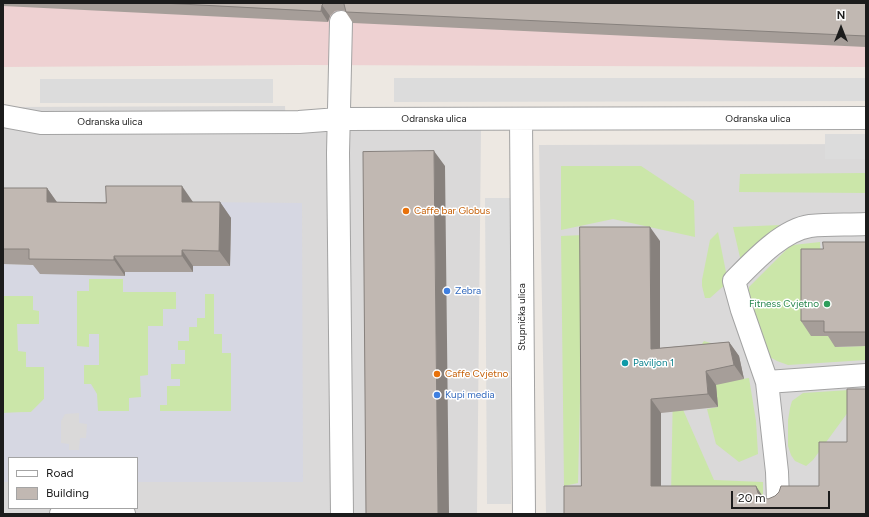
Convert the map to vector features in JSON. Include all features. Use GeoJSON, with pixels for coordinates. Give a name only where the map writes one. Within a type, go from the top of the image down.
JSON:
{"type":"FeatureCollection","features":[{"type":"Feature","properties":{"kind":"street"},"geometry":{"type":"LineString","coordinates":[[341,22],[338,120],[342,514]]}},
{"type":"Feature","properties":{"kind":"street","name":"Odranska ulica"},"geometry":{"type":"LineString","coordinates":[[3,116],[41,123],[866,118]]}},
{"type":"Feature","properties":{"kind":"street","name":"Stupnička ulica"},"geometry":{"type":"LineString","coordinates":[[521,120],[524,514]]}},
{"type":"Feature","properties":{"kind":"street"},"geometry":{"type":"LineString","coordinates":[[778,500],[777,472],[767,382],[742,310],[734,281],[758,257],[785,236],[809,226],[866,224]]}},
{"type":"Feature","properties":{"kind":"street"},"geometry":{"type":"LineString","coordinates":[[767,382],[866,375]]}},
{"type":"Feature","properties":{"kind":"street"},"geometry":{"type":"LineString","coordinates":[[61,514],[94,510],[120,512],[124,514]]}},
{"type":"Feature","properties":{"kind":"shaded area"},"geometry":{"type":"Polygon","coordinates":[[[3,3],[866,3],[866,67],[304,65],[3,67],[3,3]]]}},
{"type":"Feature","properties":{"kind":"shaded area"},"geometry":{"type":"Polygon","coordinates":[[[394,78],[866,78],[866,101],[394,102],[394,78]]]}},
{"type":"Feature","properties":{"kind":"shaded area"},"geometry":{"type":"Polygon","coordinates":[[[40,79],[273,79],[273,103],[40,103],[40,79]]]}},
{"type":"Feature","properties":{"kind":"shaded area"},"geometry":{"type":"Polygon","coordinates":[[[285,106],[286,127],[481,130],[477,514],[3,514],[3,107],[285,106]]]}},
{"type":"Feature","properties":{"kind":"shaded area"},"geometry":{"type":"Polygon","coordinates":[[[825,134],[866,134],[866,159],[825,159],[825,134]]]}},
{"type":"Feature","properties":{"kind":"shaded area"},"geometry":{"type":"Polygon","coordinates":[[[866,144],[866,514],[546,514],[539,145],[866,144]]]}},
{"type":"Feature","properties":{"kind":"shaded area"},"geometry":{"type":"Polygon","coordinates":[[[485,198],[510,198],[511,504],[487,504],[485,198]]]}},
{"type":"Feature","properties":{"kind":"shaded area"},"geometry":{"type":"Polygon","coordinates":[[[193,202],[302,203],[303,482],[138,482],[138,457],[8,457],[8,482],[3,482],[3,413],[31,412],[44,399],[44,367],[26,367],[26,352],[18,351],[17,324],[39,324],[39,311],[33,310],[33,296],[3,296],[3,264],[125,269],[230,266],[231,218],[193,202]],[[89,279],[89,291],[77,291],[77,346],[89,347],[89,334],[99,334],[99,365],[84,365],[84,384],[91,384],[97,394],[98,411],[129,411],[129,398],[141,397],[140,376],[148,375],[148,326],[163,326],[163,309],[176,309],[176,292],[123,292],[123,279],[89,279]],[[205,294],[205,318],[197,318],[197,327],[189,327],[189,341],[178,341],[178,350],[185,350],[185,364],[171,364],[171,379],[180,379],[180,386],[167,386],[167,405],[160,405],[160,411],[231,411],[231,353],[222,353],[222,334],[214,334],[214,294],[205,294]],[[79,413],[65,414],[61,421],[61,443],[69,444],[69,450],[79,450],[80,438],[86,438],[87,424],[79,423],[79,413]]]}},
{"type":"Feature","properties":{"kind":"green space"},"geometry":{"type":"Polygon","coordinates":[[[561,166],[641,166],[694,201],[695,237],[613,219],[561,230],[561,166]]]}},
{"type":"Feature","properties":{"kind":"green space"},"geometry":{"type":"Polygon","coordinates":[[[866,173],[866,193],[739,192],[740,174],[866,173]]]}},
{"type":"Feature","properties":{"kind":"green space"},"geometry":{"type":"Polygon","coordinates":[[[783,225],[742,266],[733,227],[783,225]]]}},
{"type":"Feature","properties":{"kind":"green space"},"geometry":{"type":"Polygon","coordinates":[[[718,232],[728,282],[710,298],[705,298],[702,280],[710,240],[718,232]]]}},
{"type":"Feature","properties":{"kind":"green space"},"geometry":{"type":"Polygon","coordinates":[[[584,235],[578,483],[564,486],[561,236],[584,235]]]}},
{"type":"Feature","properties":{"kind":"green space"},"geometry":{"type":"Polygon","coordinates":[[[820,242],[821,264],[835,336],[835,347],[866,346],[866,360],[788,365],[768,356],[749,301],[749,287],[788,248],[793,245],[820,242]]]}},
{"type":"Feature","properties":{"kind":"green space"},"geometry":{"type":"Polygon","coordinates":[[[89,279],[123,279],[123,292],[176,292],[176,309],[163,326],[148,326],[148,376],[141,398],[129,411],[98,411],[84,384],[84,365],[99,365],[99,334],[89,347],[77,347],[77,291],[89,291],[89,279]]]}},
{"type":"Feature","properties":{"kind":"green space"},"geometry":{"type":"Polygon","coordinates":[[[205,294],[214,294],[214,334],[222,334],[231,353],[231,411],[160,411],[160,405],[167,386],[180,386],[180,379],[171,379],[171,364],[185,364],[185,350],[178,350],[178,341],[197,318],[205,318],[205,294]]]}},
{"type":"Feature","properties":{"kind":"green space"},"geometry":{"type":"Polygon","coordinates":[[[3,296],[33,296],[39,310],[39,324],[18,324],[18,351],[26,351],[44,367],[44,399],[31,412],[3,413],[3,296]]]}},
{"type":"Feature","properties":{"kind":"green space"},"geometry":{"type":"Polygon","coordinates":[[[704,341],[714,344],[727,342],[735,380],[749,378],[756,421],[758,454],[739,462],[716,444],[707,409],[718,407],[702,344],[704,341]]]}},
{"type":"Feature","properties":{"kind":"green space"},"geometry":{"type":"Polygon","coordinates":[[[673,387],[714,480],[763,482],[763,497],[671,497],[673,387]]]}},
{"type":"Feature","properties":{"kind":"green space"},"geometry":{"type":"Polygon","coordinates":[[[865,389],[813,460],[806,466],[795,461],[788,446],[788,420],[792,401],[803,393],[865,389]]]}},
{"type":"Feature","properties":{"kind":"building"},"geometry":{"type":"Polygon","coordinates":[[[162,3],[324,3],[321,11],[162,3]]]}},
{"type":"Feature","properties":{"kind":"building"},"geometry":{"type":"Polygon","coordinates":[[[342,3],[866,3],[866,36],[346,12],[344,4],[342,3]]]}},
{"type":"Feature","properties":{"kind":"building"},"geometry":{"type":"Polygon","coordinates":[[[434,151],[438,514],[366,514],[363,152],[434,151]]]}},
{"type":"Feature","properties":{"kind":"building"},"geometry":{"type":"Polygon","coordinates":[[[106,186],[182,186],[182,202],[220,202],[219,251],[182,250],[182,256],[114,256],[114,260],[29,259],[29,249],[3,249],[3,188],[47,188],[47,202],[106,203],[106,186]]]}},
{"type":"Feature","properties":{"kind":"building"},"geometry":{"type":"Polygon","coordinates":[[[580,227],[650,227],[651,349],[729,342],[734,365],[706,371],[708,394],[651,399],[651,486],[756,486],[758,493],[768,499],[775,496],[779,492],[781,486],[819,486],[819,442],[847,442],[847,389],[866,389],[866,514],[564,514],[564,486],[581,486],[580,227]]]}},
{"type":"Feature","properties":{"kind":"building"},"geometry":{"type":"Polygon","coordinates":[[[823,242],[866,242],[866,332],[824,332],[824,321],[801,321],[801,249],[823,249],[823,242]]]}},
{"type":"Feature","properties":{"kind":"place","name":"Caffe bar Globus"},"geometry":{"type":"Point","coordinates":[406,211]}},
{"type":"Feature","properties":{"kind":"place","name":"Zebra"},"geometry":{"type":"Point","coordinates":[447,291]}},
{"type":"Feature","properties":{"kind":"place","name":"Fitness Cvjetno"},"geometry":{"type":"Point","coordinates":[827,304]}},
{"type":"Feature","properties":{"kind":"place","name":"Paviljon 1"},"geometry":{"type":"Point","coordinates":[625,363]}},
{"type":"Feature","properties":{"kind":"place","name":"Caffe Cvjetno"},"geometry":{"type":"Point","coordinates":[437,374]}},
{"type":"Feature","properties":{"kind":"place","name":"Kupi media"},"geometry":{"type":"Point","coordinates":[437,395]}}]}
